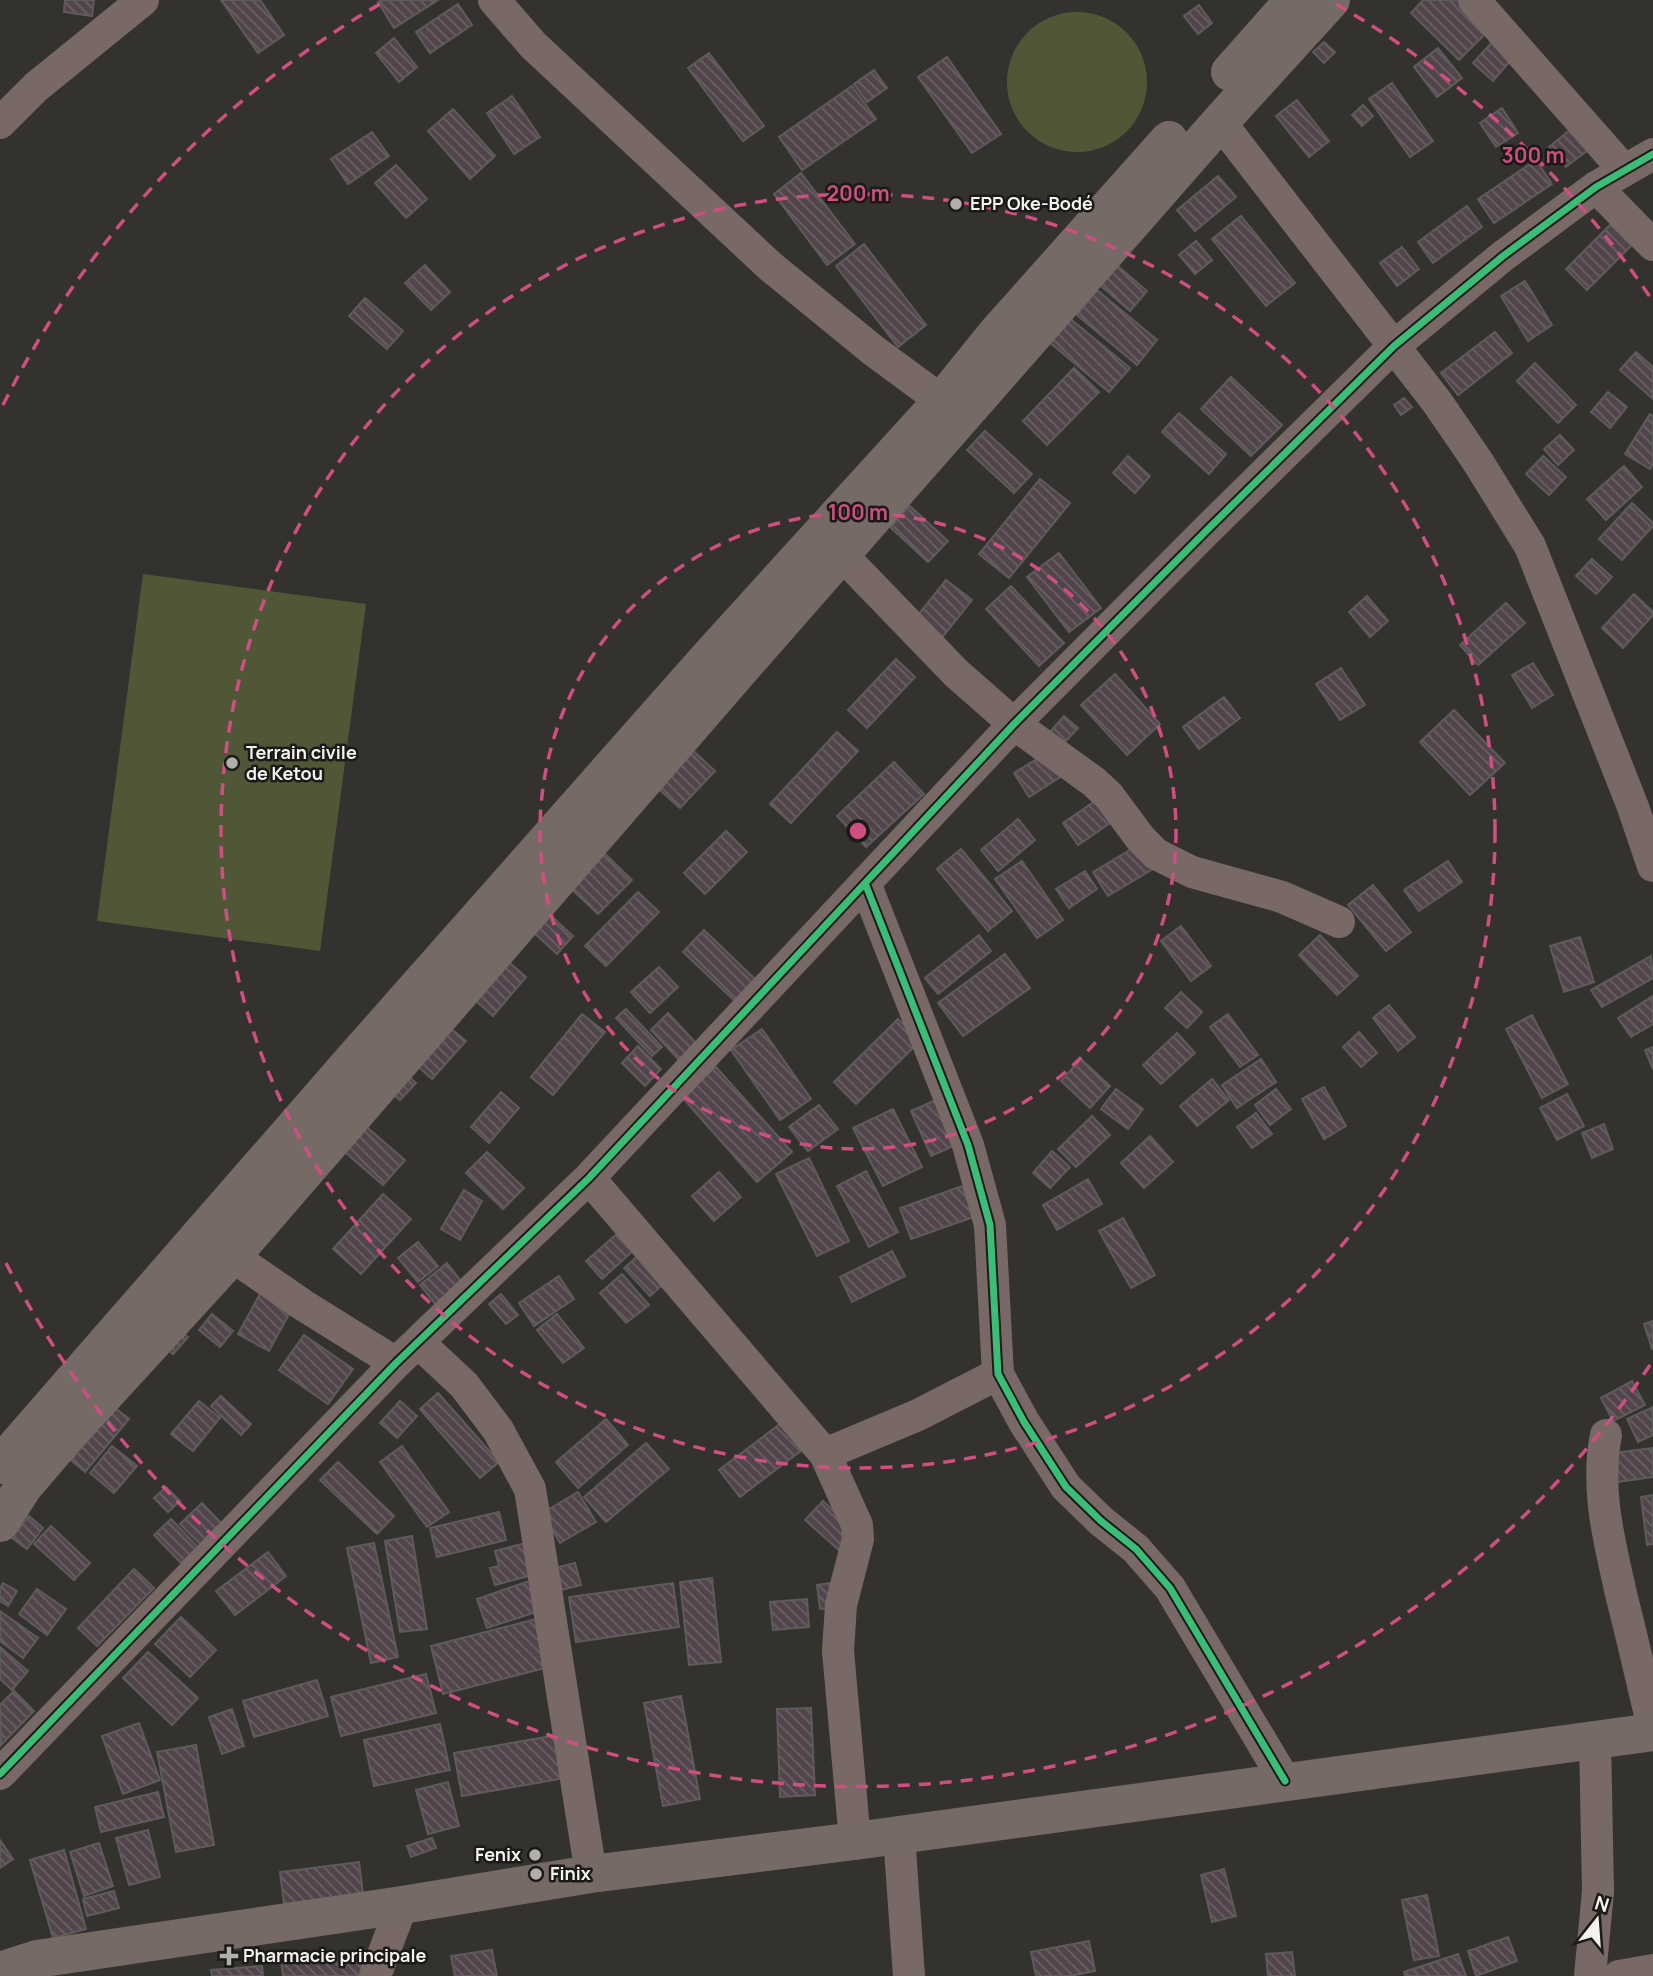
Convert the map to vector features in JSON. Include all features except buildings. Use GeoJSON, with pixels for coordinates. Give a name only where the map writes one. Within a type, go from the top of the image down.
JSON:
{"type":"FeatureCollection","features":[{"type":"Feature","properties":{"kind":"main road"},"geometry":{"type":"LineString","coordinates":[[0,1465],[710,656],[942,401],[997,333],[1294,0]]}},
{"type":"Feature","properties":{"kind":"main road"},"geometry":{"type":"LineString","coordinates":[[0,1523],[24,1486],[66,1437],[232,1256],[743,666],[1220,122],[1331,0]]}},
{"type":"Feature","properties":{"kind":"main road"},"geometry":{"type":"LineString","coordinates":[[0,1971],[19,1958],[402,1905],[591,1874],[855,1841],[1653,1730]]}},
{"type":"Feature","properties":{"kind":"street"},"geometry":{"type":"LineString","coordinates":[[0,123],[36,87],[143,0]]}},
{"type":"Feature","properties":{"kind":"street"},"geometry":{"type":"LineString","coordinates":[[494,0],[533,45],[771,267],[874,351],[942,401]]}},
{"type":"Feature","properties":{"kind":"street"},"geometry":{"type":"LineString","coordinates":[[1474,0],[1624,170]]}},
{"type":"Feature","properties":{"kind":"street"},"geometry":{"type":"LineString","coordinates":[[1220,122],[1437,402],[1530,546],[1643,808],[1653,866]]}},
{"type":"Feature","properties":{"kind":"street"},"geometry":{"type":"LineString","coordinates":[[0,1774],[407,1353],[589,1178],[1014,724],[1394,346],[1503,256],[1595,187],[1653,154]]}},
{"type":"Feature","properties":{"kind":"street"},"geometry":{"type":"LineString","coordinates":[[1595,187],[1653,245]]}},
{"type":"Feature","properties":{"kind":"street"},"geometry":{"type":"LineString","coordinates":[[842,555],[956,673],[1014,724],[1109,796],[1141,839],[1156,854],[1192,872],[1282,897],[1339,922]]}},
{"type":"Feature","properties":{"kind":"street"},"geometry":{"type":"LineString","coordinates":[[865,883],[968,1145],[990,1225],[998,1374],[1024,1422],[1066,1487],[1101,1521],[1136,1549],[1170,1588],[1285,1781]]}},
{"type":"Feature","properties":{"kind":"street"},"geometry":{"type":"LineString","coordinates":[[589,1178],[825,1454],[859,1533],[841,1605],[838,1651],[855,1841]]}},
{"type":"Feature","properties":{"kind":"street"},"geometry":{"type":"LineString","coordinates":[[232,1256],[303,1305],[407,1353],[471,1394],[498,1430],[530,1489],[591,1874]]}},
{"type":"Feature","properties":{"kind":"street"},"geometry":{"type":"LineString","coordinates":[[825,1454],[918,1415],[998,1374]]}},
{"type":"Feature","properties":{"kind":"street"},"geometry":{"type":"LineString","coordinates":[[1606,1435],[1601,1458],[1601,1488],[1609,1539],[1653,1730]]}},
{"type":"Feature","properties":{"kind":"street"},"geometry":{"type":"LineString","coordinates":[[1590,1976],[1598,1891],[1595,1739]]}},
{"type":"Feature","properties":{"kind":"street"},"geometry":{"type":"LineString","coordinates":[[899,1835],[909,1976]]}},
{"type":"Feature","properties":{"kind":"street"},"geometry":{"type":"LineString","coordinates":[[375,1976],[402,1905]]}},
{"type":"Feature","properties":{"kind":"street"},"geometry":{"type":"LineString","coordinates":[[1619,1976],[1653,1970]]}},
{"type":"Feature","properties":{"kind":"green space"},"geometry":{"type":"Polygon","coordinates":[[[1077,12],[1104,17],[1127,32],[1142,55],[1147,82],[1142,109],[1127,132],[1104,147],[1077,152],[1050,147],[1027,132],[1012,109],[1007,82],[1012,55],[1027,32],[1050,17],[1077,12]]]}},
{"type":"Feature","properties":{"kind":"green space","name":"Terrain civile de Ketou"},"geometry":{"type":"Polygon","coordinates":[[[143,574],[366,604],[320,951],[97,921],[143,574]]]}},
{"type":"Feature","properties":{"kind":"cycle path"},"geometry":{"type":"LineString","coordinates":[[0,1774],[396,1363],[589,1178],[1014,724],[1394,346],[1503,256],[1596,187],[1653,154]]}},
{"type":"Feature","properties":{"kind":"cycle path"},"geometry":{"type":"LineString","coordinates":[[865,883],[968,1145],[990,1225],[998,1374],[1024,1422],[1066,1487],[1101,1521],[1136,1549],[1170,1588],[1285,1781]]}},
{"type":"Feature","properties":{"kind":"place","name":"EPP Oke-Bodé"},"geometry":{"type":"Point","coordinates":[956,204]}},
{"type":"Feature","properties":{"kind":"place","name":"Terrain civile de Ketou"},"geometry":{"type":"Point","coordinates":[232,763]}},
{"type":"Feature","properties":{"kind":"place","name":"Fenix"},"geometry":{"type":"Point","coordinates":[535,1855]}},
{"type":"Feature","properties":{"kind":"place","name":"Finix"},"geometry":{"type":"Point","coordinates":[536,1874]}},
{"type":"Feature","properties":{"kind":"place","name":"Pharmacie principale"},"geometry":{"type":"Point","coordinates":[229,1956]}}]}
